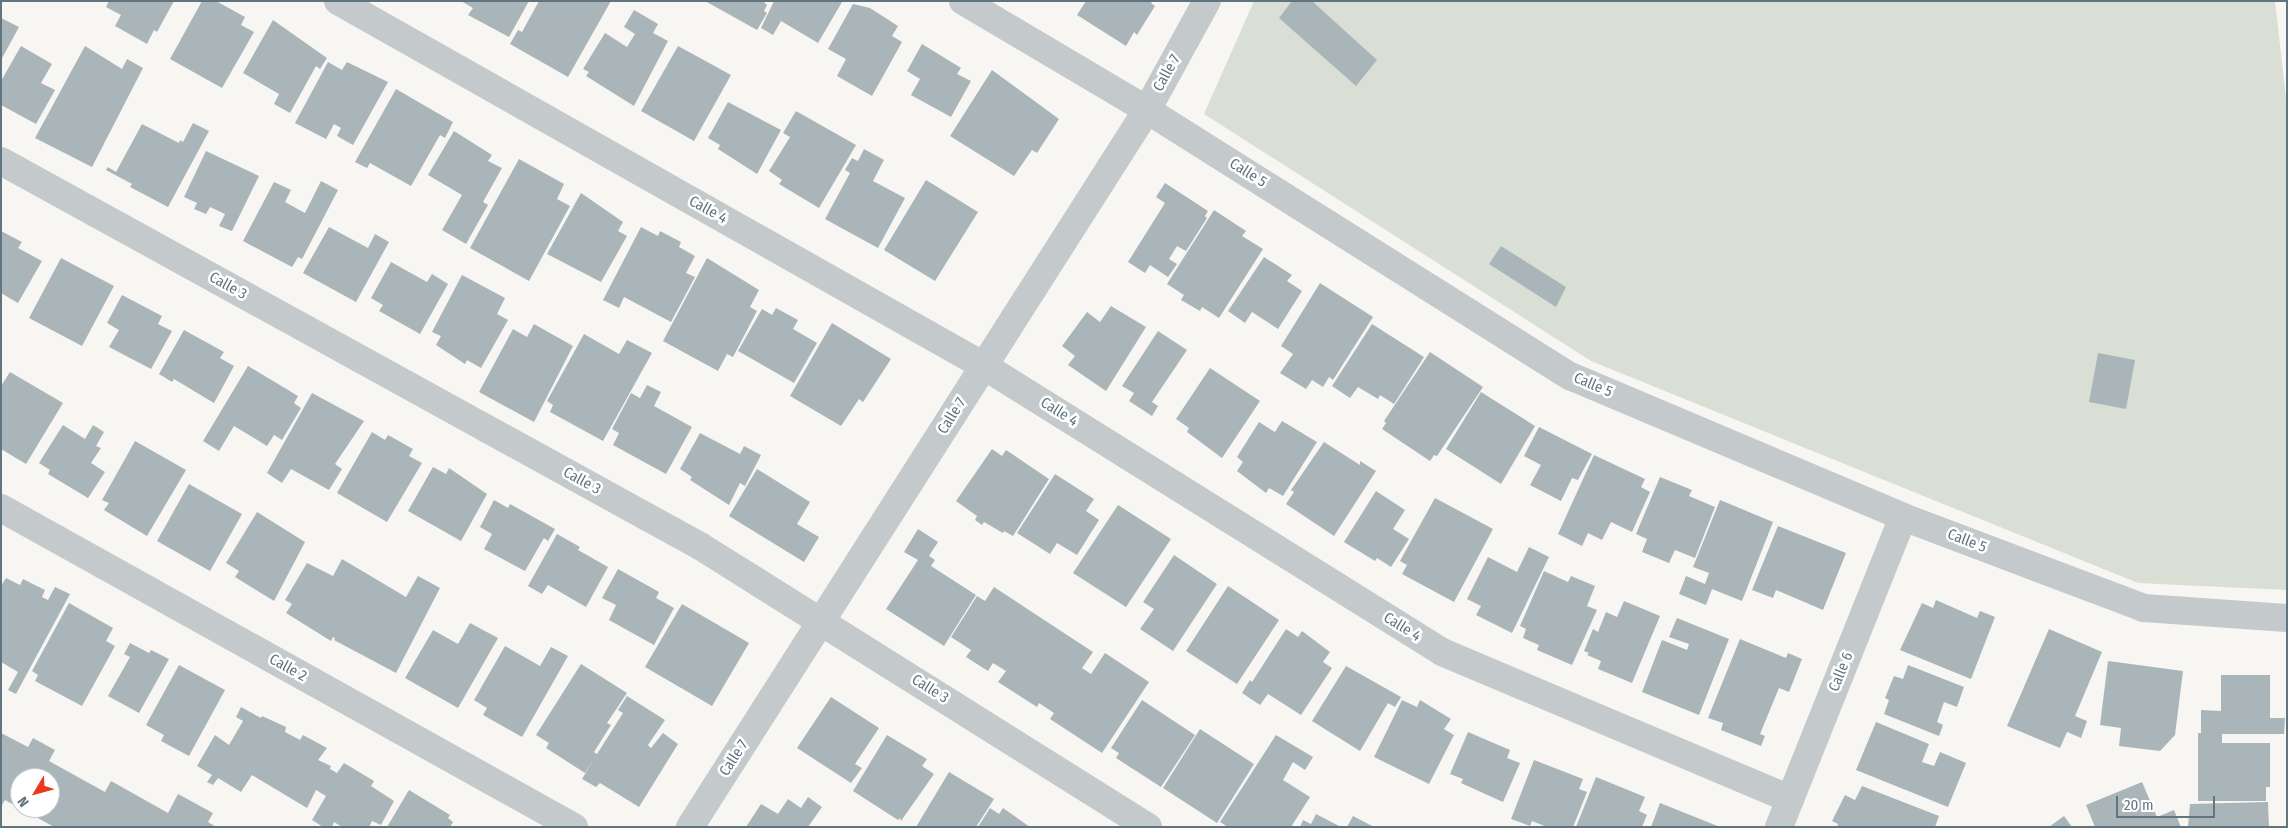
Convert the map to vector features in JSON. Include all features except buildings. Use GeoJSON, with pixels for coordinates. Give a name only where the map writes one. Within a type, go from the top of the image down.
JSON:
{"type":"FeatureCollection","features":[{"type":"Feature","properties":{"kind":"street","name":"Calle 4"},"geometry":{"type":"LineString","coordinates":[[338,1],[984,366],[1442,652],[1790,799]]}},
{"type":"Feature","properties":{"kind":"street","name":"Calle 5"},"geometry":{"type":"LineString","coordinates":[[964,1],[1147,110],[1570,376],[1902,517],[2144,608],[2287,618]]}},
{"type":"Feature","properties":{"kind":"street","name":"Calle 7"},"geometry":{"type":"LineString","coordinates":[[690,827],[1147,110],[1207,1]]}},
{"type":"Feature","properties":{"kind":"street","name":"Calle 3"},"geometry":{"type":"LineString","coordinates":[[1,161],[700,546],[822,620],[1148,827]]}},
{"type":"Feature","properties":{"kind":"street","name":"Calle 2"},"geometry":{"type":"LineString","coordinates":[[1,508],[574,827]]}},
{"type":"Feature","properties":{"kind":"street","name":"Calle 6"},"geometry":{"type":"LineString","coordinates":[[1779,827],[1902,517]]}},
{"type":"Feature","properties":{"kind":"shaded area"},"geometry":{"type":"Polygon","coordinates":[[[1254,1],[2275,1],[2287,107],[2287,590],[2138,583],[1591,361],[1204,114],[1254,1]]]}}]}
